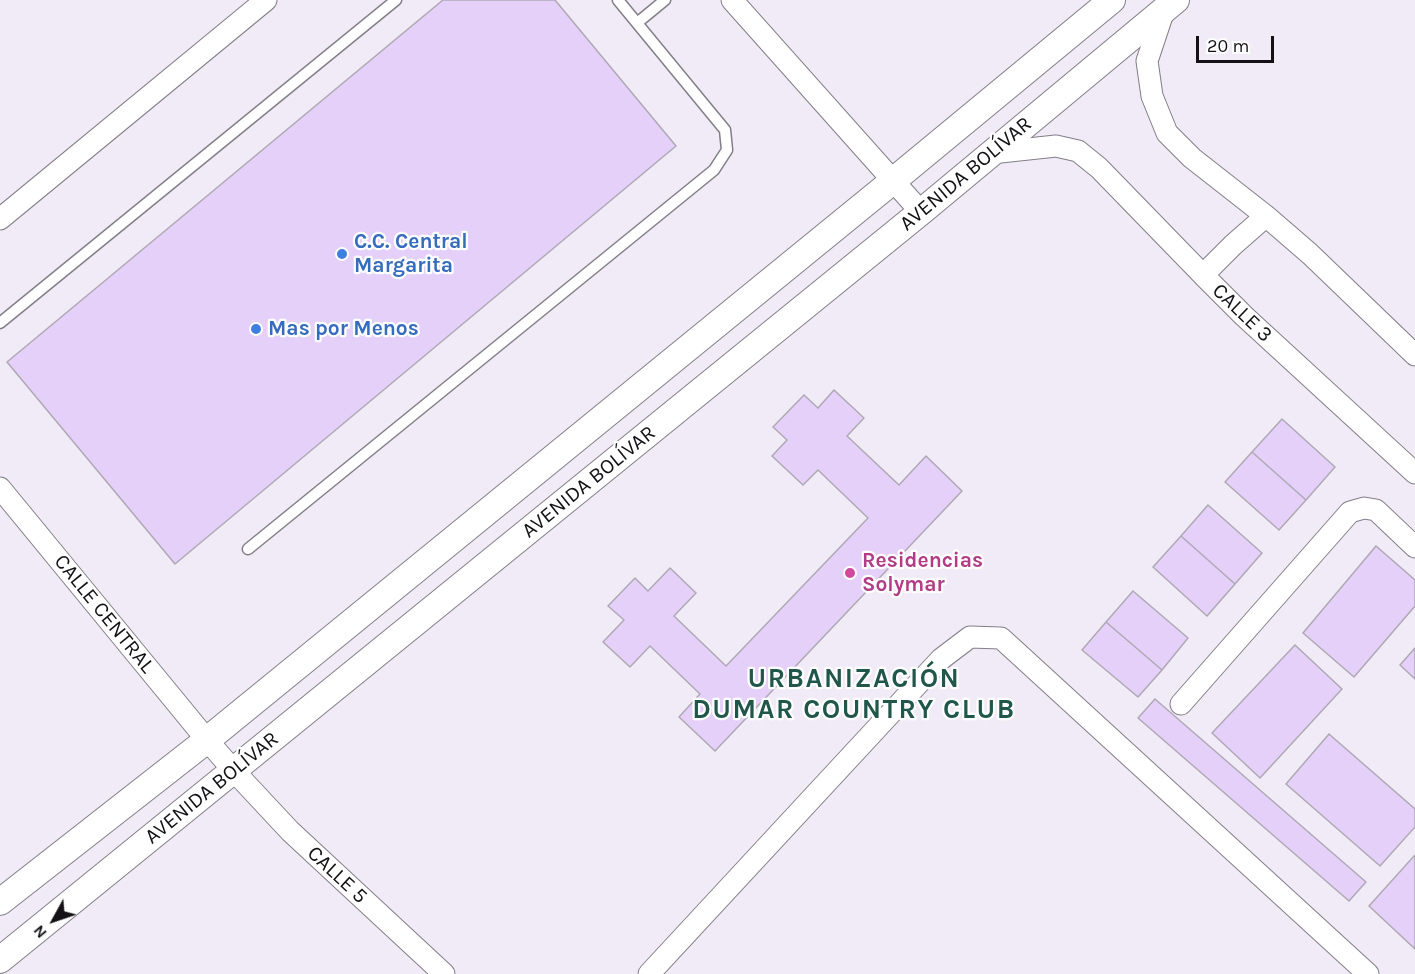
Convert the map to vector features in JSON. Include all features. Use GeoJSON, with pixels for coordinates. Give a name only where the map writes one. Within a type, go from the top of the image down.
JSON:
{"type":"FeatureCollection","features":[{"type":"Feature","properties":{"kind":"street"},"geometry":{"type":"LineString","coordinates":[[0,219],[266,0]]}},
{"type":"Feature","properties":{"kind":"street"},"geometry":{"type":"LineString","coordinates":[[732,0],[921,212]]}},
{"type":"Feature","properties":{"kind":"street","name":"AVENIDA BOLÍVAR"},"geometry":{"type":"LineString","coordinates":[[0,902],[207,740],[1112,0]]}},
{"type":"Feature","properties":{"kind":"street"},"geometry":{"type":"LineString","coordinates":[[1170,5],[1147,61],[1152,96],[1167,133],[1192,158],[1266,216],[1412,344]]}},
{"type":"Feature","properties":{"kind":"street","name":"AVENIDA BOLÍVAR"},"geometry":{"type":"LineString","coordinates":[[0,960],[921,212],[1170,5]]}},
{"type":"Feature","properties":{"kind":"street"},"geometry":{"type":"LineString","coordinates":[[991,153],[1056,146],[1078,151],[1099,168],[1203,275]]}},
{"type":"Feature","properties":{"kind":"street","name":"CALLE 3"},"geometry":{"type":"LineString","coordinates":[[1266,216],[1233,244],[1203,275],[1244,316],[1415,473]]}},
{"type":"Feature","properties":{"kind":"street","name":"CALLE CENTRAL"},"geometry":{"type":"LineString","coordinates":[[0,488],[234,771]]}},
{"type":"Feature","properties":{"kind":"street"},"geometry":{"type":"LineString","coordinates":[[1181,704],[1350,512],[1364,508],[1376,510],[1415,547]]}},
{"type":"Feature","properties":{"kind":"street"},"geometry":{"type":"LineString","coordinates":[[649,974],[941,659],[970,637],[1001,638],[1368,974]]}},
{"type":"Feature","properties":{"kind":"street","name":"CALLE 5"},"geometry":{"type":"LineString","coordinates":[[234,771],[290,831],[444,974]]}},
{"type":"Feature","properties":{"kind":"lane"},"geometry":{"type":"LineString","coordinates":[[0,323],[396,0]]}},
{"type":"Feature","properties":{"kind":"lane"},"geometry":{"type":"LineString","coordinates":[[637,23],[665,0]]}},
{"type":"Feature","properties":{"kind":"lane"},"geometry":{"type":"LineString","coordinates":[[248,549],[714,170],[727,150],[725,130],[622,2]]}},
{"type":"Feature","properties":{"kind":"building","name":"C.C. Central Margarita"},"geometry":{"type":"Polygon","coordinates":[[[443,0],[555,0],[676,146],[175,564],[7,362],[443,0]]]}},
{"type":"Feature","properties":{"kind":"building","name":"Residencias Solymar"},"geometry":{"type":"Polygon","coordinates":[[[834,390],[864,418],[847,436],[899,485],[926,456],[962,491],[715,751],[679,717],[700,694],[650,646],[630,667],[603,642],[624,620],[608,606],[635,578],[648,591],[670,568],[696,593],[674,616],[726,666],[868,518],[818,470],[803,485],[772,456],[787,440],[773,427],[804,395],[818,408],[834,390]]]}},
{"type":"Feature","properties":{"kind":"building"},"geometry":{"type":"Polygon","coordinates":[[[1282,419],[1335,467],[1306,500],[1252,452],[1282,419]]]}},
{"type":"Feature","properties":{"kind":"building"},"geometry":{"type":"Polygon","coordinates":[[[1252,452],[1306,500],[1279,530],[1225,482],[1252,452]]]}},
{"type":"Feature","properties":{"kind":"building"},"geometry":{"type":"Polygon","coordinates":[[[1208,505],[1262,553],[1235,584],[1181,536],[1208,505]]]}},
{"type":"Feature","properties":{"kind":"building"},"geometry":{"type":"Polygon","coordinates":[[[1181,536],[1235,584],[1207,616],[1153,567],[1181,536]]]}},
{"type":"Feature","properties":{"kind":"building"},"geometry":{"type":"Polygon","coordinates":[[[1376,546],[1415,580],[1415,606],[1354,677],[1303,633],[1376,546]]]}},
{"type":"Feature","properties":{"kind":"building"},"geometry":{"type":"Polygon","coordinates":[[[1133,591],[1188,638],[1162,670],[1106,622],[1133,591]]]}},
{"type":"Feature","properties":{"kind":"building"},"geometry":{"type":"Polygon","coordinates":[[[1106,622],[1162,670],[1138,697],[1082,650],[1106,622]]]}},
{"type":"Feature","properties":{"kind":"building"},"geometry":{"type":"Polygon","coordinates":[[[1295,645],[1342,689],[1260,778],[1212,733],[1295,645]]]}},
{"type":"Feature","properties":{"kind":"building"},"geometry":{"type":"Polygon","coordinates":[[[1415,648],[1415,679],[1400,665],[1415,648]]]}},
{"type":"Feature","properties":{"kind":"building"},"geometry":{"type":"Polygon","coordinates":[[[1155,699],[1366,882],[1349,901],[1138,718],[1155,699]]]}},
{"type":"Feature","properties":{"kind":"building"},"geometry":{"type":"Polygon","coordinates":[[[1329,734],[1415,809],[1415,827],[1380,866],[1286,784],[1329,734]]]}},
{"type":"Feature","properties":{"kind":"building"},"geometry":{"type":"Polygon","coordinates":[[[1415,855],[1415,949],[1369,906],[1415,855]]]}},
{"type":"Feature","properties":{"kind":"place","name":"C.C. Central Margarita"},"geometry":{"type":"Point","coordinates":[342,254]}},
{"type":"Feature","properties":{"kind":"place","name":"Mas por Menos"},"geometry":{"type":"Point","coordinates":[256,329]}},
{"type":"Feature","properties":{"kind":"place","name":"Residencias Solymar"},"geometry":{"type":"Point","coordinates":[850,573]}},
{"type":"Feature","properties":{"kind":"district","name":"URBANIZACIÓN DUMAR COUNTRY CLUB"},"geometry":{"type":"Point","coordinates":[854,694]}}]}
